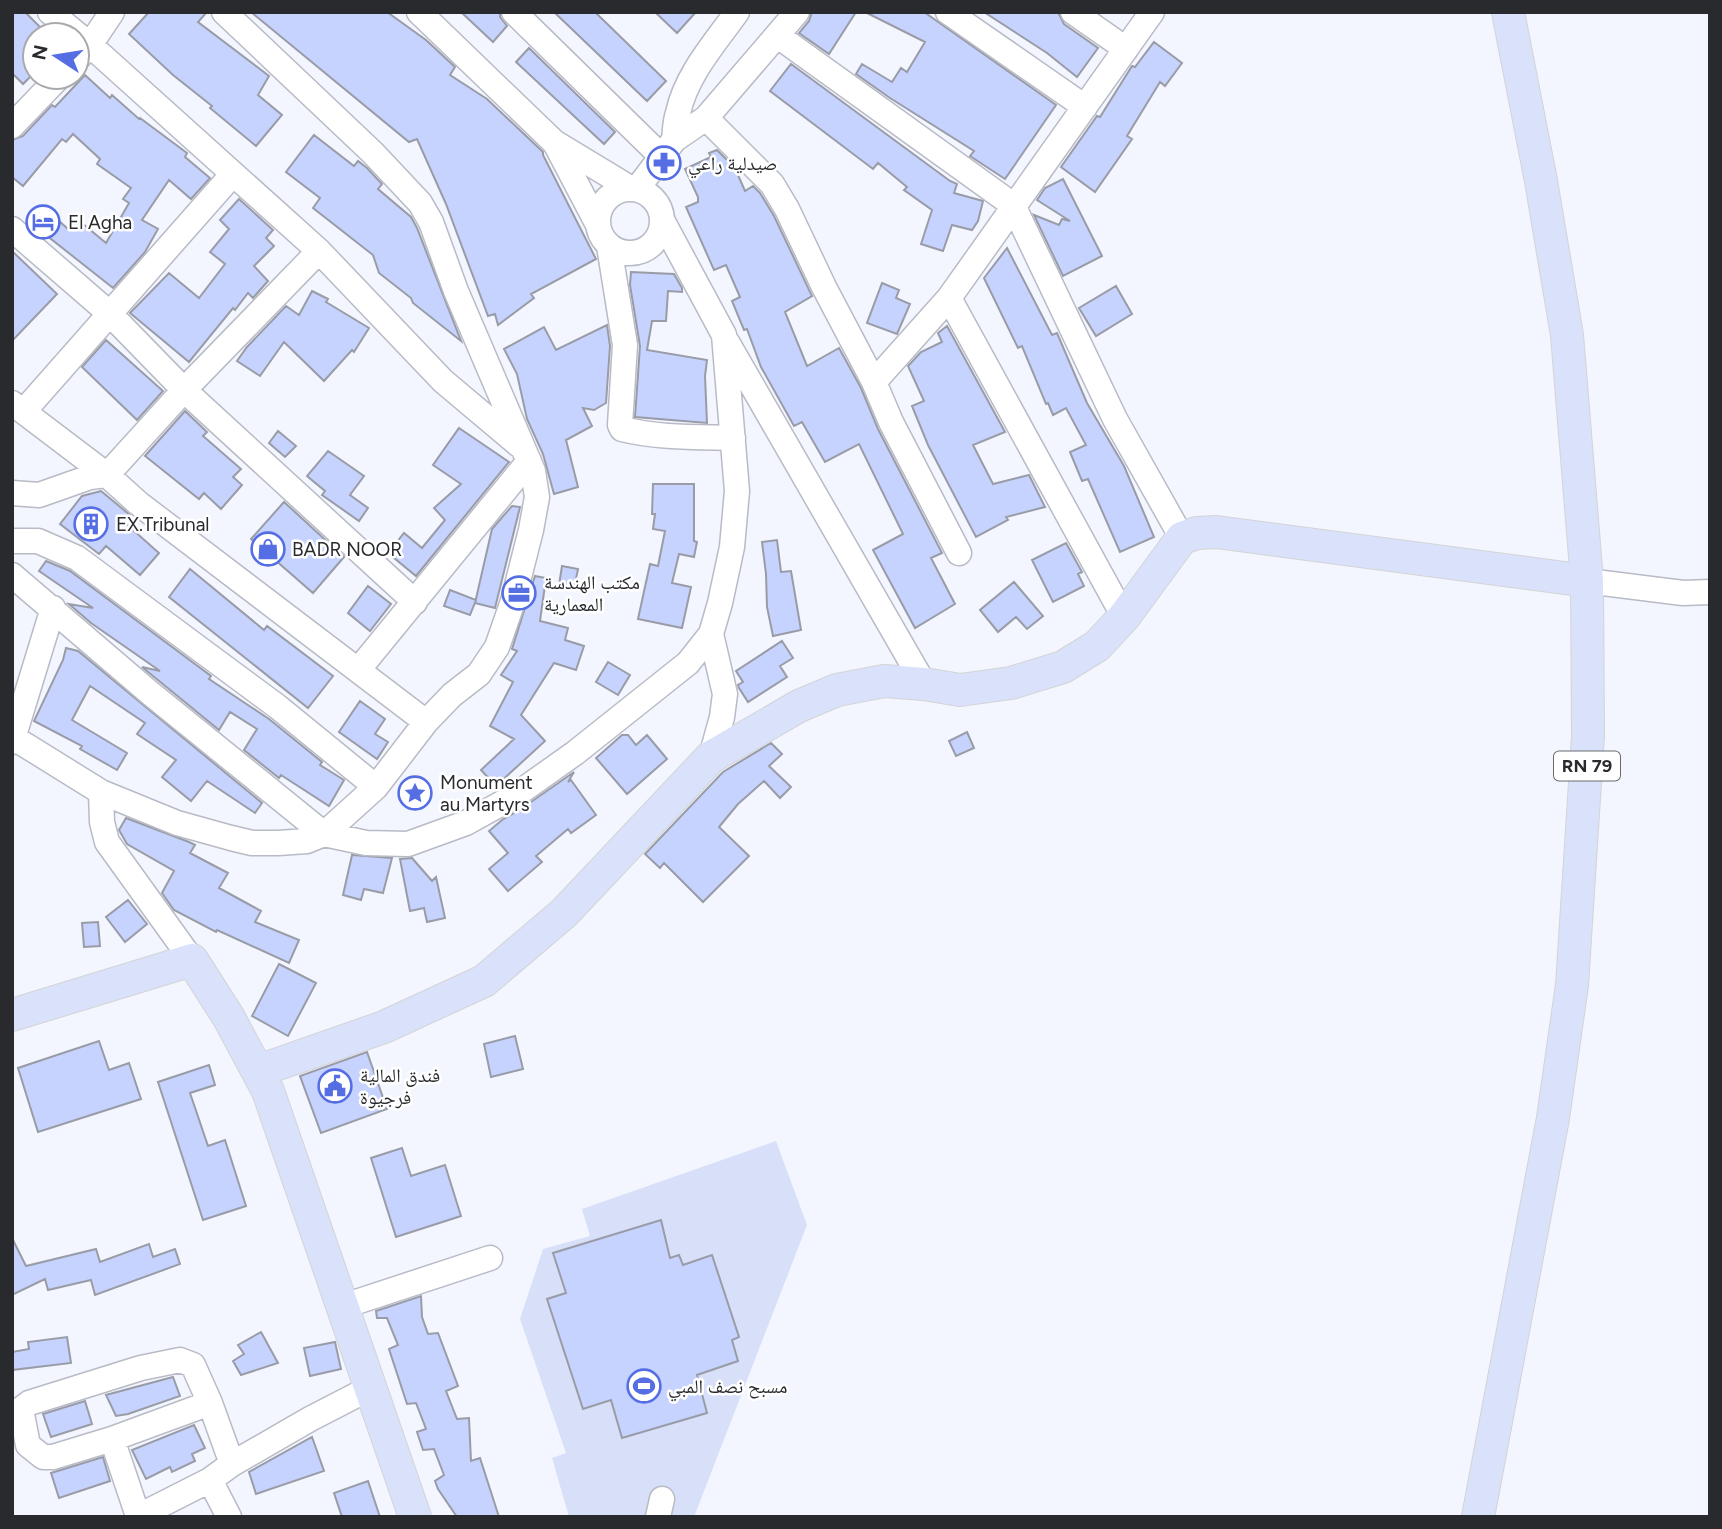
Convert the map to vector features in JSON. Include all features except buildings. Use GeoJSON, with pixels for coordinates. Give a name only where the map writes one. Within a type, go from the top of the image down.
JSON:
{"type":"FeatureCollection","features":[{"type":"Feature","properties":{"kind":"main road","name":"RN 79"},"geometry":{"type":"LineString","coordinates":[[1478,1517],[1553,1118],[1572,985],[1588,736],[1587,581],[1567,335],[1508,12]]}},
{"type":"Feature","properties":{"kind":"main road"},"geometry":{"type":"LineString","coordinates":[[258,1071],[384,1027],[484,981],[564,912],[711,757],[799,706],[837,690],[884,681],[960,690],[1011,683],[1063,667],[1097,646],[1124,617],[1182,538],[1197,533],[1216,532],[1587,581]]}},
{"type":"Feature","properties":{"kind":"main road"},"geometry":{"type":"LineString","coordinates":[[12,1015],[192,960],[229,1018],[268,1091],[415,1517]]}},
{"type":"Feature","properties":{"kind":"street"},"geometry":{"type":"LineString","coordinates":[[91,42],[112,12]]}},
{"type":"Feature","properties":{"kind":"street"},"geometry":{"type":"LineString","coordinates":[[53,608],[13,740],[101,792],[177,823],[252,843],[307,841],[324,834],[376,787],[426,722],[452,695],[479,674],[497,647],[513,601],[537,497],[533,471],[456,291],[432,222],[420,203],[373,153],[224,12]]}},
{"type":"Feature","properties":{"kind":"street"},"geometry":{"type":"LineString","coordinates":[[419,12],[554,142],[652,197],[661,211],[658,237],[652,245],[636,253]]}},
{"type":"Feature","properties":{"kind":"street"},"geometry":{"type":"LineString","coordinates":[[514,12],[668,149]]}},
{"type":"Feature","properties":{"kind":"street"},"geometry":{"type":"LineString","coordinates":[[668,149],[678,112],[698,66],[737,12]]}},
{"type":"Feature","properties":{"kind":"street"},"geometry":{"type":"LineString","coordinates":[[597,223],[599,209],[606,198],[617,191],[634,188],[668,149],[706,118],[797,12]]}},
{"type":"Feature","properties":{"kind":"street"},"geometry":{"type":"LineString","coordinates":[[948,12],[1084,107]]}},
{"type":"Feature","properties":{"kind":"street"},"geometry":{"type":"LineString","coordinates":[[1073,12],[1126,49]]}},
{"type":"Feature","properties":{"kind":"street"},"geometry":{"type":"LineString","coordinates":[[874,382],[949,298],[1152,12]]}},
{"type":"Feature","properties":{"kind":"street"},"geometry":{"type":"LineString","coordinates":[[778,36],[1013,205],[1115,419],[1182,538]]}},
{"type":"Feature","properties":{"kind":"street"},"geometry":{"type":"LineString","coordinates":[[91,58],[319,251],[443,381],[525,454]]}},
{"type":"Feature","properties":{"kind":"street"},"geometry":{"type":"LineString","coordinates":[[12,126],[46,91]]}},
{"type":"Feature","properties":{"kind":"street"},"geometry":{"type":"LineString","coordinates":[[706,118],[772,184],[787,209],[874,382],[891,422],[959,553]]}},
{"type":"Feature","properties":{"kind":"street"},"geometry":{"type":"LineString","coordinates":[[554,142],[609,246],[622,252],[687,264]]}},
{"type":"Feature","properties":{"kind":"street"},"geometry":{"type":"LineString","coordinates":[[232,175],[109,313],[18,407],[107,475],[138,503],[426,722]]}},
{"type":"Feature","properties":{"kind":"street"},"geometry":{"type":"LineString","coordinates":[[662,220],[723,335],[924,684]]}},
{"type":"Feature","properties":{"kind":"street"},"geometry":{"type":"LineString","coordinates":[[12,229],[109,313],[184,390],[415,602]]}},
{"type":"Feature","properties":{"kind":"street"},"geometry":{"type":"LineString","coordinates":[[609,246],[625,345],[620,425],[622,429],[733,438]]}},
{"type":"Feature","properties":{"kind":"street"},"geometry":{"type":"LineString","coordinates":[[12,493],[39,495],[90,477],[107,475],[184,390],[319,251]]}},
{"type":"Feature","properties":{"kind":"street"},"geometry":{"type":"LineString","coordinates":[[949,298],[1124,617]]}},
{"type":"Feature","properties":{"kind":"street"},"geometry":{"type":"LineString","coordinates":[[12,575],[150,693],[324,834],[366,843],[408,845],[466,823],[513,797],[575,753],[688,663],[711,634],[732,547],[737,491],[723,335]]}},
{"type":"Feature","properties":{"kind":"street"},"geometry":{"type":"LineString","coordinates":[[359,669],[415,602],[525,454]]}},
{"type":"Feature","properties":{"kind":"street"},"geometry":{"type":"LineString","coordinates":[[12,541],[38,541],[77,558],[278,707],[376,787]]}},
{"type":"Feature","properties":{"kind":"street"},"geometry":{"type":"LineString","coordinates":[[1587,581],[1684,593],[1710,592]]}},
{"type":"Feature","properties":{"kind":"street"},"geometry":{"type":"LineString","coordinates":[[711,634],[724,694],[722,717],[711,757]]}},
{"type":"Feature","properties":{"kind":"street"},"geometry":{"type":"LineString","coordinates":[[101,792],[102,822],[107,842],[192,960]]}},
{"type":"Feature","properties":{"kind":"street"},"geometry":{"type":"LineString","coordinates":[[341,1307],[490,1258]]}},
{"type":"Feature","properties":{"kind":"street"},"geometry":{"type":"LineString","coordinates":[[211,1403],[112,1439],[52,1457],[43,1457],[28,1445],[21,1409],[29,1403],[141,1368],[180,1360],[193,1365],[211,1403],[233,1464]]}},
{"type":"Feature","properties":{"kind":"street"},"geometry":{"type":"LineString","coordinates":[[112,1439],[138,1516],[210,1480],[310,1419],[370,1388]]}},
{"type":"Feature","properties":{"kind":"street"},"geometry":{"type":"LineString","coordinates":[[210,1480],[229,1517]]}},
{"type":"Feature","properties":{"kind":"shaded area","name":"مسبح نصف المبي"},"geometry":{"type":"Polygon","coordinates":[[[776,1141],[807,1225],[694,1517],[569,1517],[552,1458],[566,1453],[520,1319],[543,1249],[590,1236],[582,1209],[776,1141]]]}},
{"type":"Feature","properties":{"kind":"place","name":"صيدلية راعي"},"geometry":{"type":"Point","coordinates":[664,163]}},
{"type":"Feature","properties":{"kind":"place","name":"El Agha"},"geometry":{"type":"Point","coordinates":[43,222]}},
{"type":"Feature","properties":{"kind":"place","name":"EX.Tribunal"},"geometry":{"type":"Point","coordinates":[91,524]}},
{"type":"Feature","properties":{"kind":"place","name":"BADR NOOR"},"geometry":{"type":"Point","coordinates":[268,549]}},
{"type":"Feature","properties":{"kind":"place","name":"مكتب الهندسة المعمارية"},"geometry":{"type":"Point","coordinates":[519,593]}},
{"type":"Feature","properties":{"kind":"place","name":"Monument au Martyrs"},"geometry":{"type":"Point","coordinates":[415,793]}},
{"type":"Feature","properties":{"kind":"place","name":"فندق المالية فرجيوة"},"geometry":{"type":"Point","coordinates":[335,1086]}},
{"type":"Feature","properties":{"kind":"place","name":"مسبح نصف المبي"},"geometry":{"type":"Point","coordinates":[644,1386]}}]}
